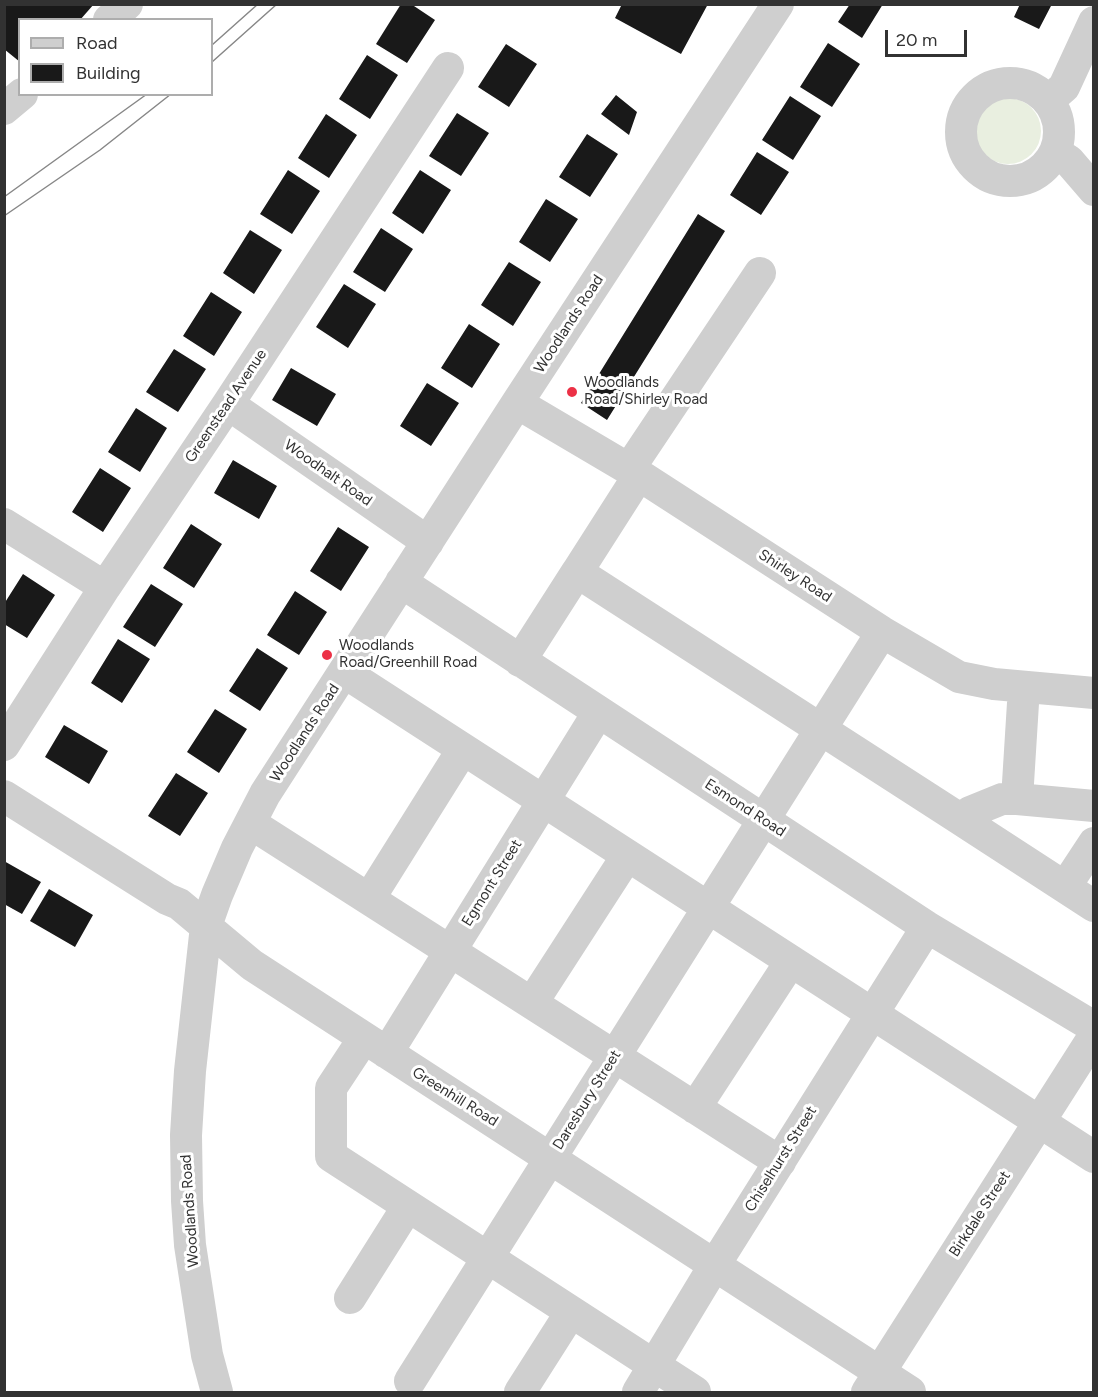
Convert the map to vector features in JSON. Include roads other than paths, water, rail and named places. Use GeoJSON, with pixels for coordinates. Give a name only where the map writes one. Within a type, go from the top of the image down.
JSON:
{"type":"FeatureCollection","features":[{"type":"Feature","properties":{"kind":"street"},"geometry":{"type":"LineString","coordinates":[[111,18],[127,4]]}},
{"type":"Feature","properties":{"kind":"street","name":"Woodlands Road"},"geometry":{"type":"LineString","coordinates":[[218,1392],[207,1354],[196,1287],[187,1201],[186,1135],[190,1071],[206,926],[231,862],[266,794],[401,582],[778,4]]}},
{"type":"Feature","properties":{"kind":"street"},"geometry":{"type":"LineString","coordinates":[[1048,100],[1064,87],[1094,22]]}},
{"type":"Feature","properties":{"kind":"street","name":"Greenstead Avenue"},"geometry":{"type":"LineString","coordinates":[[4,745],[105,587],[448,68]]}},
{"type":"Feature","properties":{"kind":"street"},"geometry":{"type":"LineString","coordinates":[[1016,83],[1039,92],[1048,100],[1055,112],[1059,126],[1055,152],[1048,163],[1028,178],[1002,180],[990,176],[975,165],[965,150],[962,124],[972,102],[981,93],[992,86],[1016,83]]}},
{"type":"Feature","properties":{"kind":"street"},"geometry":{"type":"LineString","coordinates":[[4,109],[20,96]]}},
{"type":"Feature","properties":{"kind":"street"},"geometry":{"type":"LineString","coordinates":[[1055,152],[1069,161],[1094,190]]}},
{"type":"Feature","properties":{"kind":"street"},"geometry":{"type":"LineString","coordinates":[[520,661],[577,572],[634,472],[760,273]]}},
{"type":"Feature","properties":{"kind":"street","name":"Shirley Road"},"geometry":{"type":"LineString","coordinates":[[517,403],[634,472],[882,632],[959,677],[994,684],[1094,693]]}},
{"type":"Feature","properties":{"kind":"street","name":"Woodhalt Road"},"geometry":{"type":"LineString","coordinates":[[228,404],[428,542]]}},
{"type":"Feature","properties":{"kind":"street"},"geometry":{"type":"LineString","coordinates":[[4,524],[105,587]]}},
{"type":"Feature","properties":{"kind":"street"},"geometry":{"type":"LineString","coordinates":[[577,572],[1094,906]]}},
{"type":"Feature","properties":{"kind":"street","name":"Esmond Road"},"geometry":{"type":"LineString","coordinates":[[401,582],[927,927],[1094,1027]]}},
{"type":"Feature","properties":{"kind":"street","name":"Daresbury Street"},"geometry":{"type":"LineString","coordinates":[[410,1381],[882,632]]}},
{"type":"Feature","properties":{"kind":"street"},"geometry":{"type":"LineString","coordinates":[[344,672],[1094,1157]]}},
{"type":"Feature","properties":{"kind":"street"},"geometry":{"type":"LineString","coordinates":[[1017,800],[1024,687]]}},
{"type":"Feature","properties":{"kind":"street","name":"Egmont Street"},"geometry":{"type":"LineString","coordinates":[[408,1206],[331,1156],[331,1088],[375,1046],[450,951],[598,712]]}},
{"type":"Feature","properties":{"kind":"street"},"geometry":{"type":"LineString","coordinates":[[369,899],[463,749]]}},
{"type":"Feature","properties":{"kind":"street","name":"Greenhill Road"},"geometry":{"type":"LineString","coordinates":[[4,796],[167,899],[179,904],[252,965],[714,1266],[873,1382],[910,1392]]}},
{"type":"Feature","properties":{"kind":"street"},"geometry":{"type":"LineString","coordinates":[[960,819],[970,812],[1002,799],[1094,806]]}},
{"type":"Feature","properties":{"kind":"street"},"geometry":{"type":"LineString","coordinates":[[250,823],[780,1162]]}},
{"type":"Feature","properties":{"kind":"street"},"geometry":{"type":"LineString","coordinates":[[1065,887],[1094,843]]}},
{"type":"Feature","properties":{"kind":"street"},"geometry":{"type":"LineString","coordinates":[[532,1003],[627,856]]}},
{"type":"Feature","properties":{"kind":"street","name":"Chiselhurst Street"},"geometry":{"type":"LineString","coordinates":[[638,1392],[714,1266],[927,927]]}},
{"type":"Feature","properties":{"kind":"street"},"geometry":{"type":"LineString","coordinates":[[695,1108],[791,961]]}},
{"type":"Feature","properties":{"kind":"street","name":"Birkdale Street"},"geometry":{"type":"LineString","coordinates":[[873,1382],[1094,1036]]}},
{"type":"Feature","properties":{"kind":"street"},"geometry":{"type":"LineString","coordinates":[[350,1298],[408,1206],[695,1392]]}},
{"type":"Feature","properties":{"kind":"street"},"geometry":{"type":"LineString","coordinates":[[520,1392],[571,1312]]}},
{"type":"Feature","properties":{"kind":"tram line"},"geometry":{"type":"LineString","coordinates":[[213,44],[258,4]]}},
{"type":"Feature","properties":{"kind":"tram line"},"geometry":{"type":"LineString","coordinates":[[213,61],[277,4]]}},
{"type":"Feature","properties":{"kind":"tram line"},"geometry":{"type":"LineString","coordinates":[[4,197],[144,96]]}},
{"type":"Feature","properties":{"kind":"tram line"},"geometry":{"type":"LineString","coordinates":[[4,216],[100,150],[168,96]]}},
{"type":"Feature","properties":{"kind":"place","name":"Woodlands Road/Shirley Road"},"geometry":{"type":"Point","coordinates":[572,392]}},
{"type":"Feature","properties":{"kind":"place","name":"Woodlands Road/Greenhill Road"},"geometry":{"type":"Point","coordinates":[327,655]}}]}
